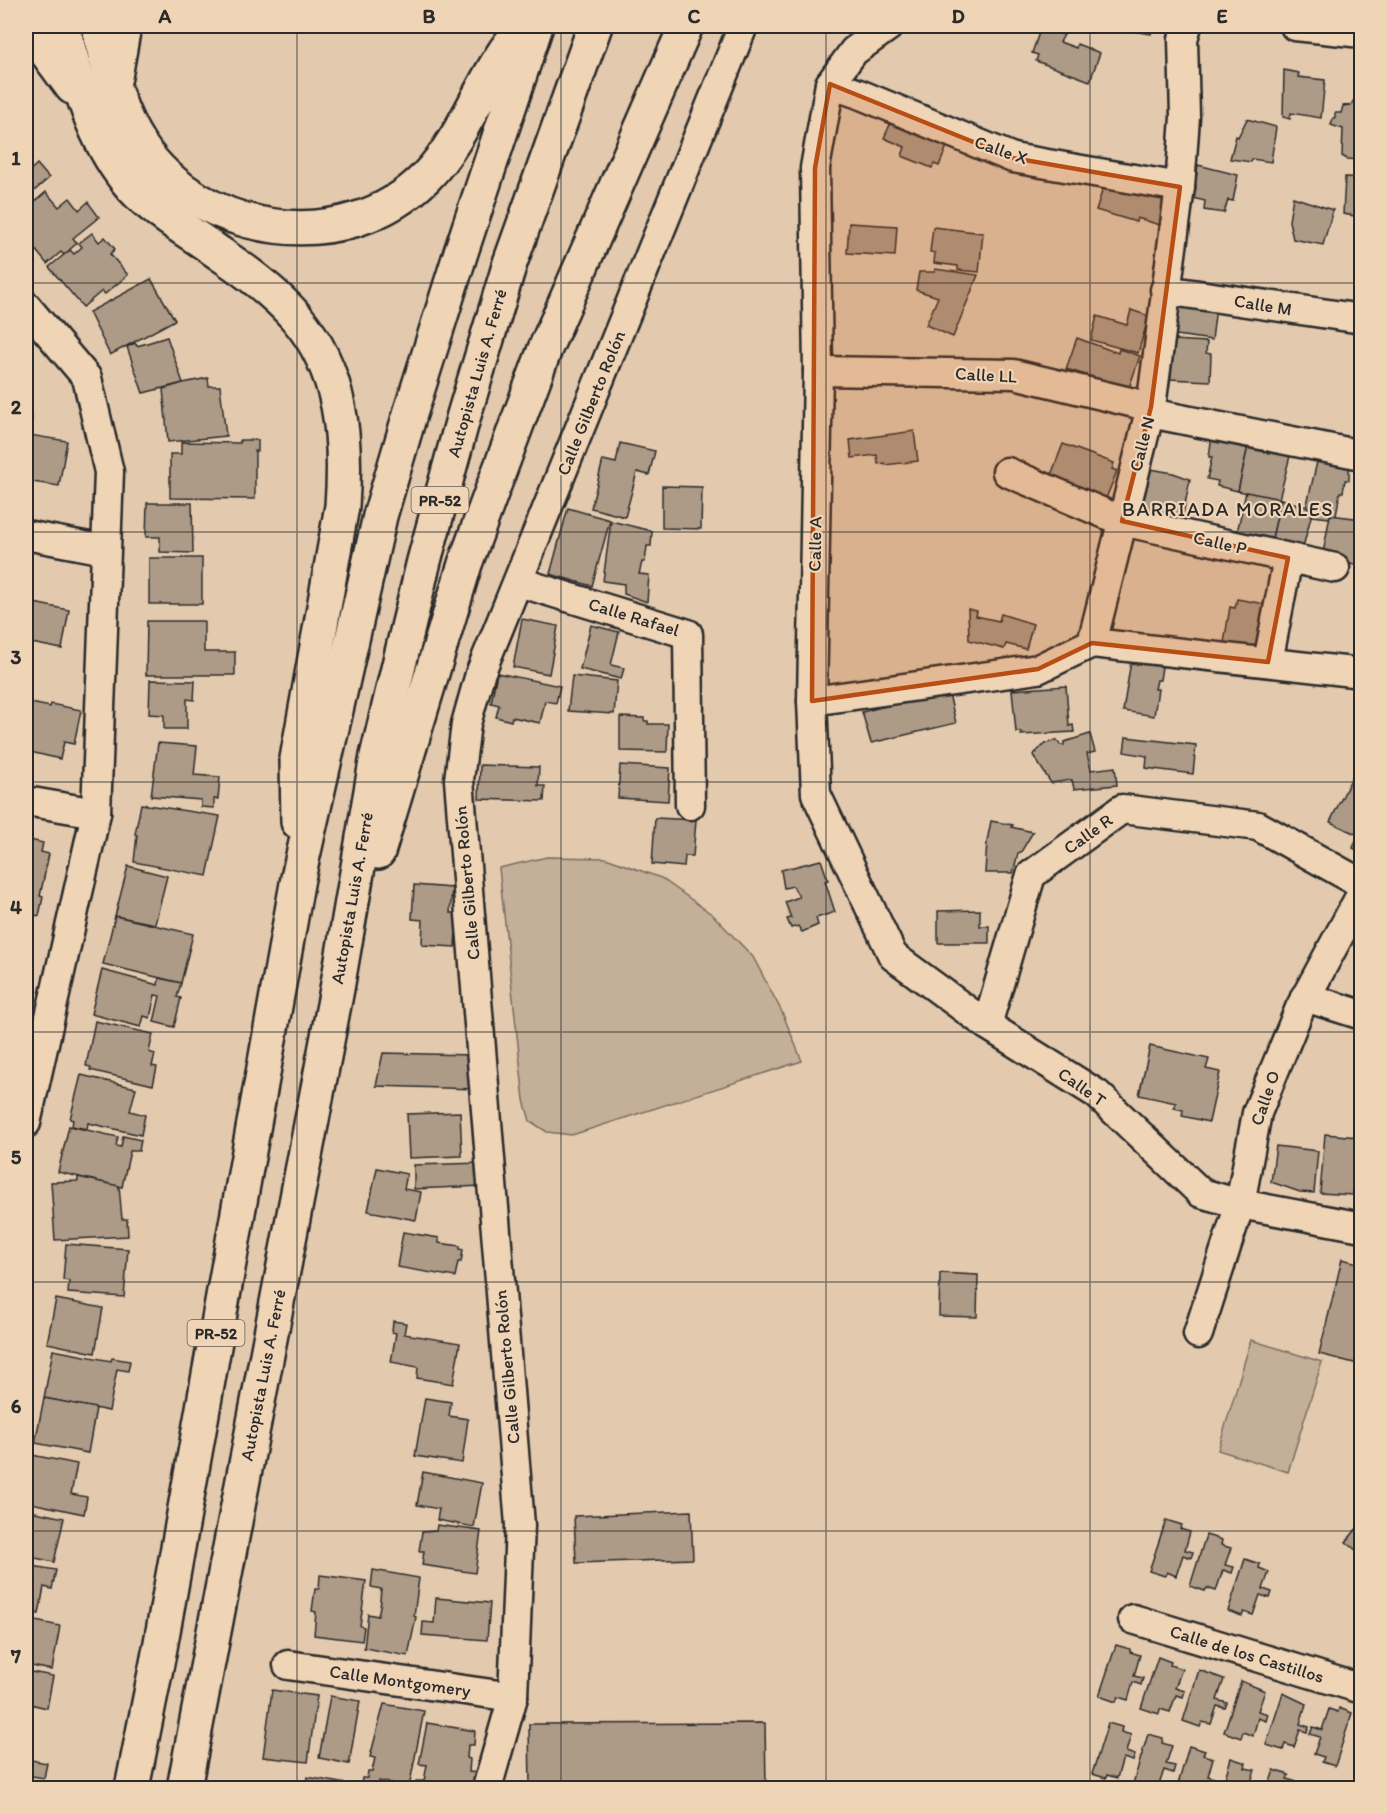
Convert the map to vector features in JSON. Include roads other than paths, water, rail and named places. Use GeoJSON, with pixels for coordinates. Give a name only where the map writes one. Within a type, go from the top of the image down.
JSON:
{"type":"FeatureCollection","features":[{"type":"Feature","properties":{"kind":"highway"},"geometry":{"type":"LineString","coordinates":[[27,26],[86,108]]}},
{"type":"Feature","properties":{"kind":"highway"},"geometry":{"type":"LineString","coordinates":[[62,26],[86,108],[103,144],[133,188],[156,208],[262,285],[296,317],[318,348],[330,376],[340,412],[345,469],[342,506],[297,759],[298,878]]}},
{"type":"Feature","properties":{"kind":"highway"},"geometry":{"type":"LineString","coordinates":[[98,26],[123,115],[140,145],[158,168],[185,192],[218,210],[259,224],[299,229],[333,226],[362,218],[395,202],[426,177],[457,138],[503,53],[525,26]]}},
{"type":"Feature","properties":{"kind":"highway"},"geometry":{"type":"LineString","coordinates":[[113,84],[124,26]]}},
{"type":"Feature","properties":{"kind":"highway","name":"PR-52"},"geometry":{"type":"LineString","coordinates":[[132,1788],[298,878],[384,505],[447,295],[536,26]]}},
{"type":"Feature","properties":{"kind":"highway","name":"Autopista Luis A. Ferré"},"geometry":{"type":"LineString","coordinates":[[184,1788],[337,989],[377,756],[427,549],[464,415],[510,263],[595,26]]}},
{"type":"Feature","properties":{"kind":"highway"},"geometry":{"type":"LineString","coordinates":[[337,989],[465,564],[479,525],[545,349],[686,26]]}},
{"type":"Feature","properties":{"kind":"street","name":"Calle Gilberto Rolón"},"geometry":{"type":"LineString","coordinates":[[488,1788],[513,1697],[520,1525],[459,780],[466,724],[480,674],[743,26]]}},
{"type":"Feature","properties":{"kind":"street","name":"Calle A"},"geometry":{"type":"LineString","coordinates":[[889,26],[854,51],[830,84],[815,168],[818,371],[812,701],[816,794],[893,956],[987,1025]]}},
{"type":"Feature","properties":{"kind":"street","name":"Calle N"},"geometry":{"type":"LineString","coordinates":[[1092,643],[1150,410],[1180,187],[1185,117],[1183,39],[1187,26]]}},
{"type":"Feature","properties":{"kind":"street"},"geometry":{"type":"LineString","coordinates":[[1295,26],[1362,33]]}},
{"type":"Feature","properties":{"kind":"street","name":"Calle X"},"geometry":{"type":"LineString","coordinates":[[830,84],[1013,158],[1180,187]]}},
{"type":"Feature","properties":{"kind":"street","name":"Calle M"},"geometry":{"type":"LineString","coordinates":[[1165,290],[1362,319]]}},
{"type":"Feature","properties":{"kind":"street"},"geometry":{"type":"LineString","coordinates":[[26,306],[87,378],[109,472],[96,813],[32,1062],[26,1123]]}},
{"type":"Feature","properties":{"kind":"street","name":"Calle LL"},"geometry":{"type":"LineString","coordinates":[[818,371],[1014,374],[1150,410],[1362,455]]}},
{"type":"Feature","properties":{"kind":"street","name":"Calle P"},"geometry":{"type":"LineString","coordinates":[[1007,472],[1122,521],[1335,568]]}},
{"type":"Feature","properties":{"kind":"street"},"geometry":{"type":"LineString","coordinates":[[26,535],[105,550]]}},
{"type":"Feature","properties":{"kind":"street"},"geometry":{"type":"LineString","coordinates":[[1268,662],[1288,558]]}},
{"type":"Feature","properties":{"kind":"street","name":"Calle Rafael"},"geometry":{"type":"LineString","coordinates":[[519,582],[688,634],[690,805]]}},
{"type":"Feature","properties":{"kind":"street"},"geometry":{"type":"LineString","coordinates":[[812,701],[1038,669],[1092,643],[1362,673]]}},
{"type":"Feature","properties":{"kind":"street"},"geometry":{"type":"LineString","coordinates":[[26,801],[96,813]]}},
{"type":"Feature","properties":{"kind":"street","name":"Calle R"},"geometry":{"type":"LineString","coordinates":[[987,1025],[1031,875],[1122,809],[1258,826],[1362,884]]}},
{"type":"Feature","properties":{"kind":"street","name":"Calle O"},"geometry":{"type":"LineString","coordinates":[[1198,1334],[1240,1204],[1257,1113],[1305,997],[1362,893]]}},
{"type":"Feature","properties":{"kind":"street"},"geometry":{"type":"LineString","coordinates":[[1305,997],[1362,1015]]}},
{"type":"Feature","properties":{"kind":"street","name":"Calle T"},"geometry":{"type":"LineString","coordinates":[[987,1025],[1097,1094],[1201,1193],[1240,1204],[1362,1227]]}},
{"type":"Feature","properties":{"kind":"street","name":"Calle de los Castillos"},"geometry":{"type":"LineString","coordinates":[[1133,1618],[1362,1689]]}},
{"type":"Feature","properties":{"kind":"street","name":"Calle Montgomery"},"geometry":{"type":"LineString","coordinates":[[288,1665],[513,1697]]}},
{"type":"Feature","properties":{"kind":"district","name":"BARRIADA MORALES"},"geometry":{"type":"Point","coordinates":[1228,509]}}]}
